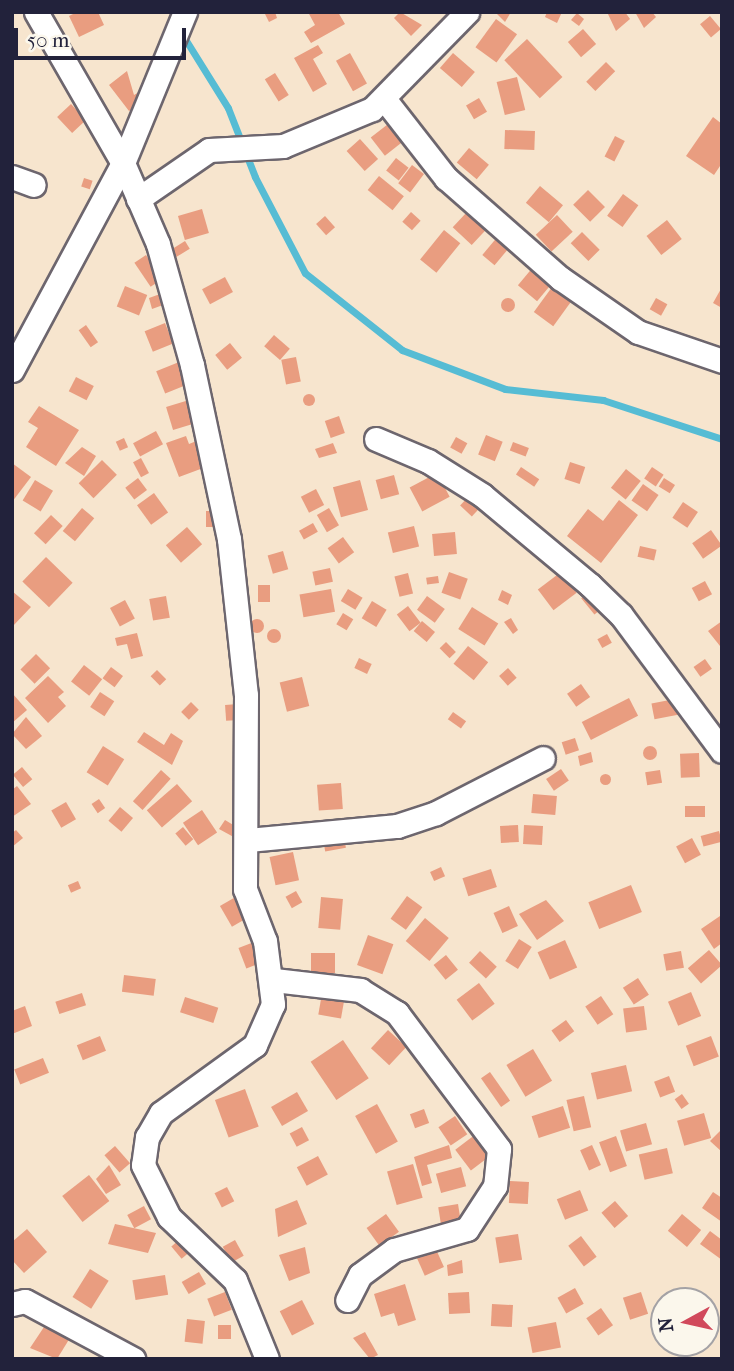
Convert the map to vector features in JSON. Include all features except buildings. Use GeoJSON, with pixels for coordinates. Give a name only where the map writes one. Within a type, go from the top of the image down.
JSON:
{"type":"FeatureCollection","features":[{"type":"Feature","properties":{"kind":"street"},"geometry":{"type":"LineString","coordinates":[[36,12],[123,163],[174,293],[229,539],[246,695],[248,841],[245,890],[274,980],[265,1030],[255,1045],[161,1113],[147,1137],[144,1165],[169,1217],[235,1280],[267,1359]]}},
{"type":"Feature","properties":{"kind":"street"},"geometry":{"type":"LineString","coordinates":[[12,370],[123,163],[185,12]]}},
{"type":"Feature","properties":{"kind":"street"},"geometry":{"type":"LineString","coordinates":[[138,199],[209,150],[283,146],[385,100],[467,12]]}},
{"type":"Feature","properties":{"kind":"street"},"geometry":{"type":"LineString","coordinates":[[385,100],[446,178],[560,278],[638,332],[722,361]]}},
{"type":"Feature","properties":{"kind":"street"},"geometry":{"type":"LineString","coordinates":[[12,177],[34,185]]}},
{"type":"Feature","properties":{"kind":"street"},"geometry":{"type":"LineString","coordinates":[[376,439],[428,461],[482,495],[590,585],[621,615],[722,751]]}},
{"type":"Feature","properties":{"kind":"street"},"geometry":{"type":"LineString","coordinates":[[248,841],[397,826],[436,813],[543,758]]}},
{"type":"Feature","properties":{"kind":"street"},"geometry":{"type":"LineString","coordinates":[[274,980],[360,990],[397,1013],[499,1149],[495,1186],[467,1228],[394,1250],[360,1275],[347,1300]]}},
{"type":"Feature","properties":{"kind":"street"},"geometry":{"type":"LineString","coordinates":[[12,1304],[25,1301],[133,1359]]}},
{"type":"Feature","properties":{"kind":"waterway"},"geometry":{"type":"LineString","coordinates":[[182,34],[228,108],[255,177],[305,273],[402,350],[505,389],[603,400],[722,439]]}}]}
